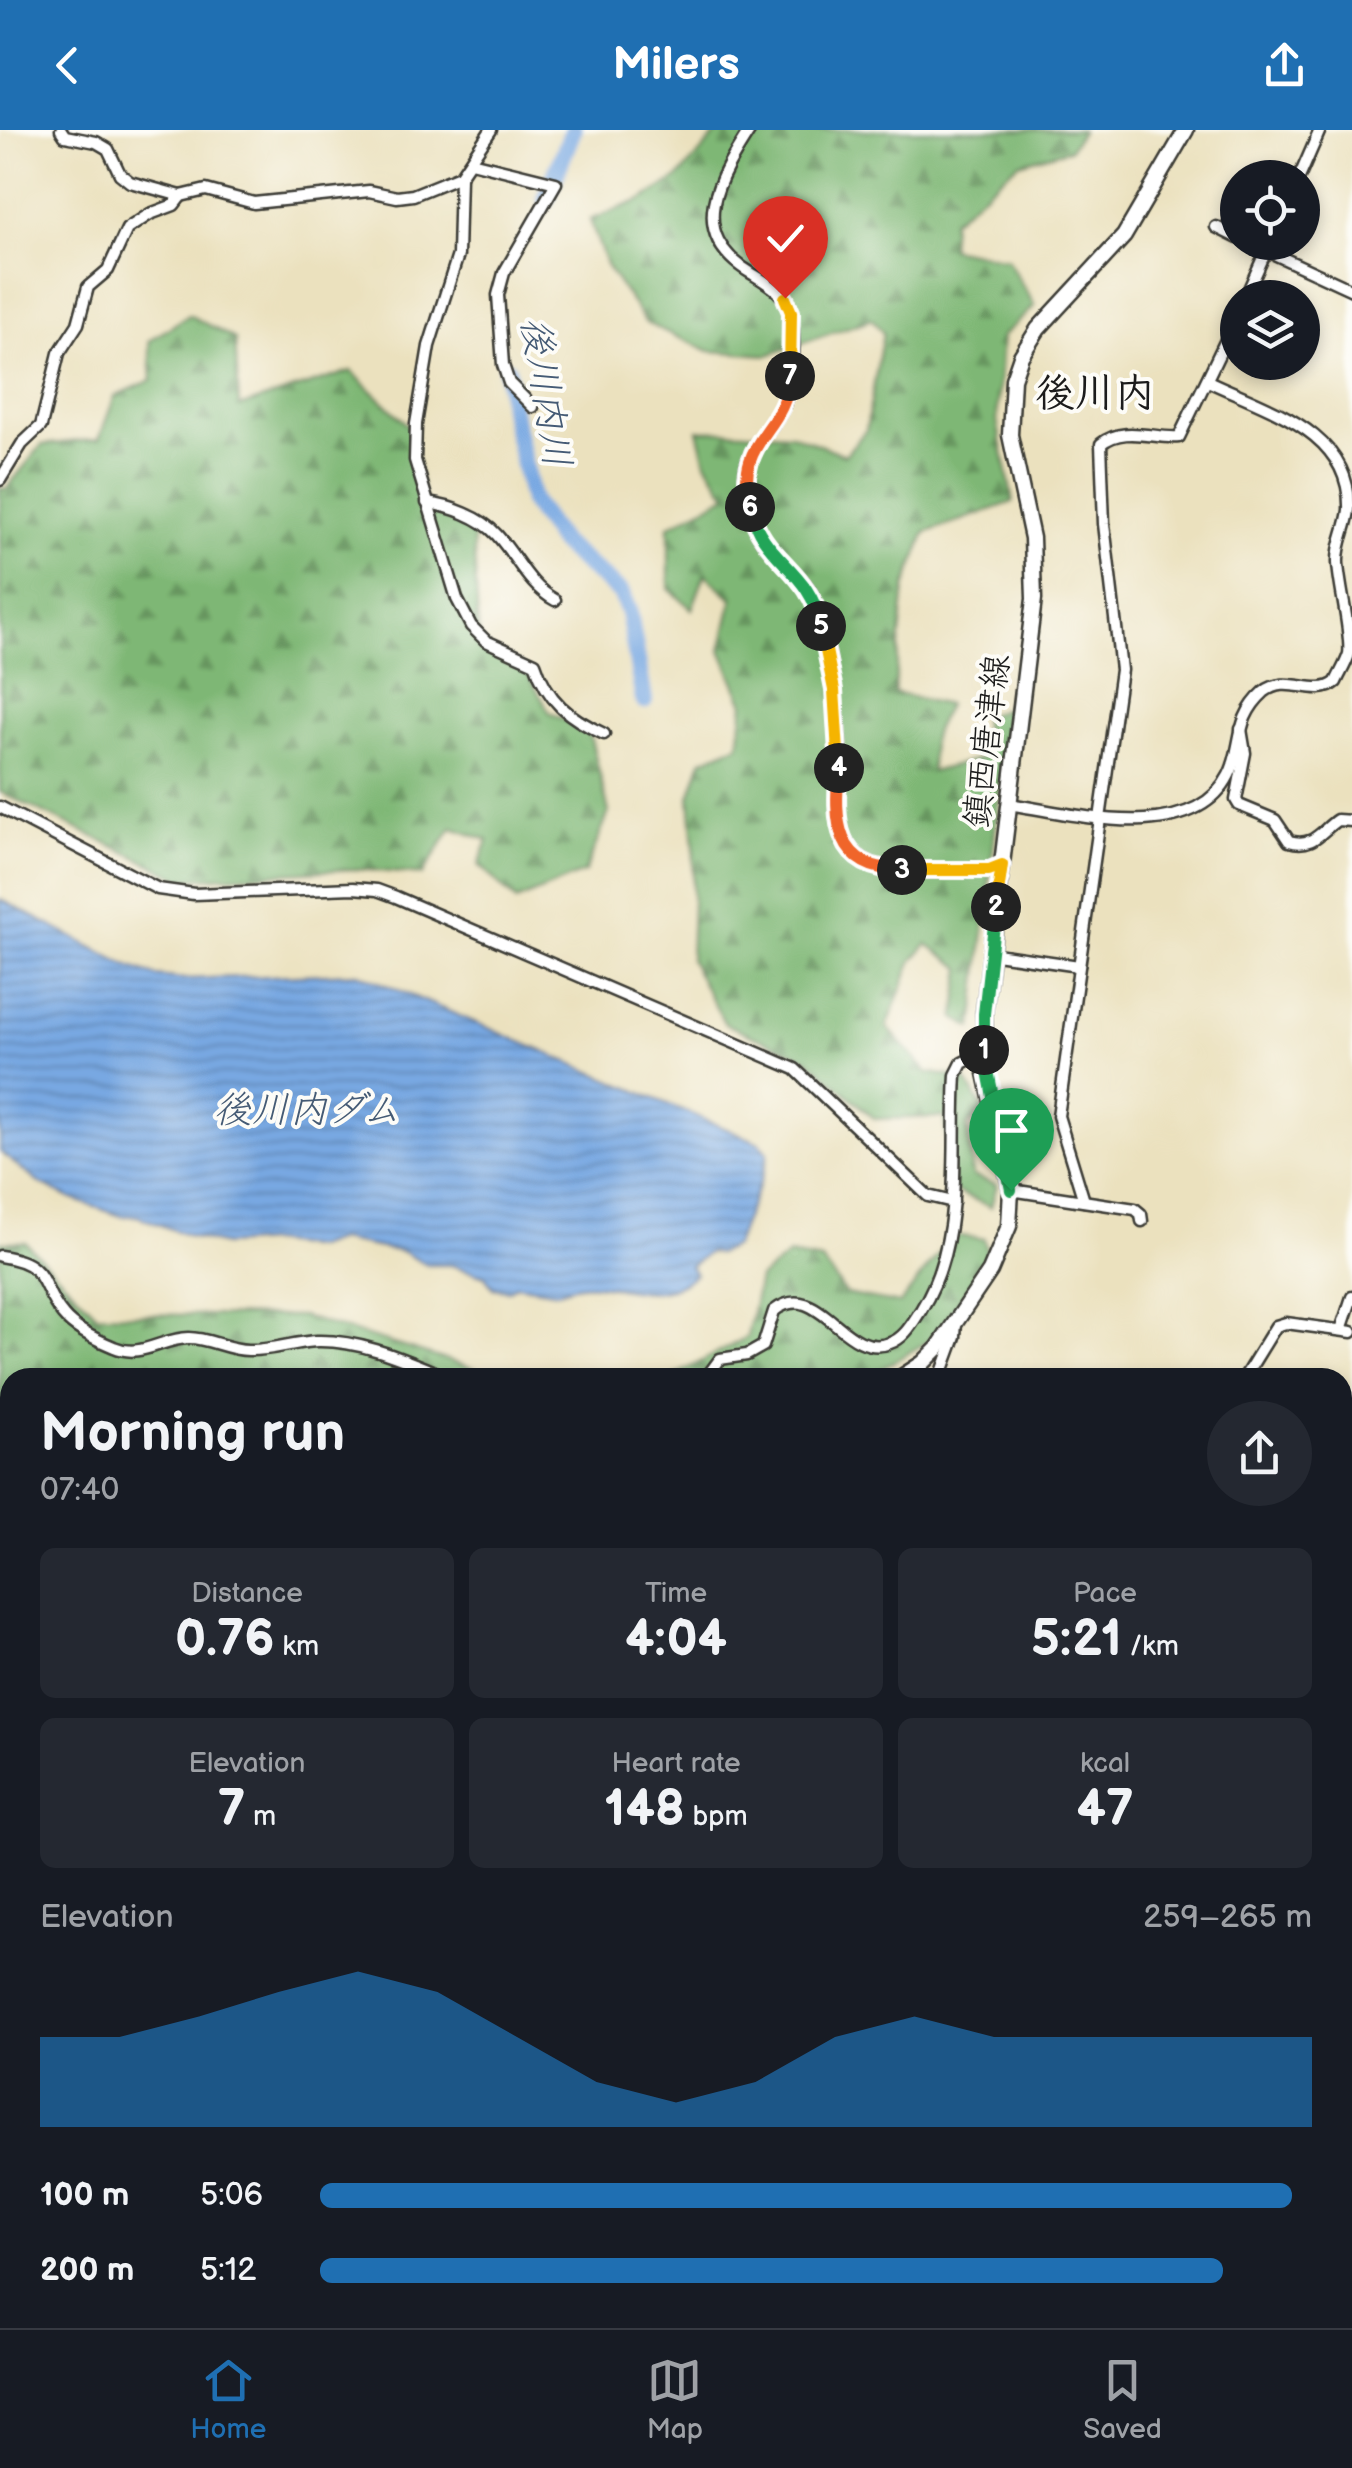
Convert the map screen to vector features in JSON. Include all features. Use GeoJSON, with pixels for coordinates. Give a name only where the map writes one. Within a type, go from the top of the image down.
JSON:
{"type":"FeatureCollection","features":[{"type":"Feature","properties":{"kind":"main road","name":"鎮西唐津線"},"geometry":{"type":"LineString","coordinates":[[915,1368],[956,1322],[990,1271],[1012,1211],[984,1052],[984,1014],[1034,599],[1035,564],[1010,435],[1012,379],[1038,329],[1124,236],[1186,130]]}},
{"type":"Feature","properties":{"kind":"street"},"geometry":{"type":"LineString","coordinates":[[62,130],[65,136],[96,142],[108,149],[120,174],[130,182],[181,196],[206,190],[254,203],[368,192],[397,197],[413,195],[460,176],[491,130]]}},
{"type":"Feature","properties":{"kind":"street"},"geometry":{"type":"LineString","coordinates":[[750,130],[721,174],[713,197],[714,222],[721,244],[739,266],[785,298],[791,312],[792,351],[789,393],[780,414],[753,448],[746,468],[747,494],[754,524],[765,544],[807,586],[818,611],[834,690],[840,758],[835,813],[839,832],[854,852],[872,866],[890,870],[989,870],[1002,865]]}},
{"type":"Feature","properties":{"kind":"street"},"geometry":{"type":"LineString","coordinates":[[1307,160],[1320,130]]}},
{"type":"Feature","properties":{"kind":"street"},"geometry":{"type":"LineString","coordinates":[[471,162],[550,181],[504,273],[498,296],[503,365],[509,383],[534,408]]}},
{"type":"Feature","properties":{"kind":"street"},"geometry":{"type":"LineString","coordinates":[[460,176],[458,255],[429,346],[414,460],[457,598],[471,626],[486,641],[536,663],[540,680],[556,704],[574,720],[604,734]]}},
{"type":"Feature","properties":{"kind":"street"},"geometry":{"type":"LineString","coordinates":[[0,480],[22,444],[38,432],[59,353],[78,324],[88,288],[108,270],[127,229],[174,205],[181,196]]}},
{"type":"Feature","properties":{"kind":"street"},"geometry":{"type":"LineString","coordinates":[[1216,227],[1220,229]]}},
{"type":"Feature","properties":{"kind":"street"},"geometry":{"type":"LineString","coordinates":[[1293,260],[1352,290]]}},
{"type":"Feature","properties":{"kind":"street"},"geometry":{"type":"LineString","coordinates":[[1084,1201],[1058,1116],[1121,670],[1104,524],[1102,444],[1106,438],[1139,433],[1179,437],[1220,354]]}},
{"type":"Feature","properties":{"kind":"street"},"geometry":{"type":"LineString","coordinates":[[1009,804],[1133,821],[1202,807],[1229,776],[1240,727],[1268,689],[1278,684],[1324,688],[1336,682],[1350,644],[1337,561],[1350,511],[1342,462],[1318,434],[1208,380]]}},
{"type":"Feature","properties":{"kind":"street"},"geometry":{"type":"LineString","coordinates":[[427,503],[449,506],[494,531],[551,597]]}},
{"type":"Feature","properties":{"kind":"street"},"geometry":{"type":"LineString","coordinates":[[1240,727],[1245,753],[1236,800],[1239,805],[1275,820],[1289,841],[1297,843],[1311,842],[1337,820],[1352,821]]}},
{"type":"Feature","properties":{"kind":"street"},"geometry":{"type":"LineString","coordinates":[[0,807],[158,890],[194,894],[377,890],[795,1069],[928,1196],[953,1202]]}},
{"type":"Feature","properties":{"kind":"street"},"geometry":{"type":"LineString","coordinates":[[996,954],[1078,966]]}},
{"type":"Feature","properties":{"kind":"street"},"geometry":{"type":"LineString","coordinates":[[713,1368],[720,1359],[748,1355],[762,1346],[774,1311],[790,1302],[807,1303],[866,1344],[889,1344],[900,1337],[931,1294],[943,1260],[953,1202],[956,1076],[962,1063],[984,1052]]}},
{"type":"Feature","properties":{"kind":"street"},"geometry":{"type":"LineString","coordinates":[[1011,1190],[1135,1209],[1142,1222]]}},
{"type":"Feature","properties":{"kind":"street"},"geometry":{"type":"LineString","coordinates":[[0,1256],[30,1266],[45,1279],[59,1310],[72,1325],[117,1349],[142,1350],[190,1338],[254,1351],[315,1341],[345,1342],[424,1368]]}},
{"type":"Feature","properties":{"kind":"street"},"geometry":{"type":"LineString","coordinates":[[1250,1368],[1276,1326],[1347,1331],[1352,1297]]}},
{"type":"Feature","properties":{"kind":"street"},"geometry":{"type":"LineString","coordinates":[[944,1368],[956,1322]]}},
{"type":"Feature","properties":{"kind":"green space"},"geometry":{"type":"Polygon","coordinates":[[[720,130],[1082,130],[1070,149],[1019,163],[952,220],[950,248],[1007,259],[1035,306],[1002,336],[997,421],[1013,502],[925,533],[905,588],[894,693],[947,705],[932,737],[931,772],[985,757],[983,717],[1009,707],[973,1028],[955,1018],[962,968],[927,944],[912,962],[887,1027],[927,1072],[965,1079],[984,1110],[967,1126],[973,1176],[997,1185],[991,1207],[954,1191],[944,1117],[875,1119],[807,1058],[725,1024],[690,960],[694,848],[690,797],[702,760],[739,745],[744,704],[721,650],[733,599],[705,574],[692,609],[669,589],[669,526],[727,495],[706,462],[698,430],[791,434],[845,455],[866,430],[883,333],[872,319],[768,355],[709,351],[646,323],[607,267],[590,220],[641,200],[678,178],[720,130]]]}},
{"type":"Feature","properties":{"kind":"green space"},"geometry":{"type":"Polygon","coordinates":[[[189,315],[235,339],[239,407],[351,371],[410,427],[426,509],[473,532],[479,642],[524,667],[550,713],[589,731],[609,812],[585,872],[516,901],[479,865],[488,840],[452,828],[422,875],[356,869],[182,879],[0,792],[0,488],[6,489],[42,445],[99,439],[115,396],[152,380],[149,341],[189,315]]]}},
{"type":"Feature","properties":{"kind":"green space"},"geometry":{"type":"Polygon","coordinates":[[[953,1235],[984,1239],[989,1259],[932,1339],[882,1368],[689,1368],[747,1337],[759,1278],[789,1255],[822,1261],[846,1294],[900,1304],[953,1235]]]}},
{"type":"Feature","properties":{"kind":"green space"},"geometry":{"type":"Polygon","coordinates":[[[0,1242],[25,1242],[97,1314],[301,1316],[473,1368],[0,1368],[0,1242]]]}},
{"type":"Feature","properties":{"kind":"water","name":"後川内ダム"},"geometry":{"type":"Polygon","coordinates":[[[0,899],[126,965],[156,976],[184,979],[358,973],[760,1143],[768,1152],[766,1164],[735,1246],[717,1254],[709,1252],[690,1266],[695,1274],[660,1291],[591,1285],[558,1292],[516,1285],[509,1290],[493,1288],[485,1276],[451,1265],[427,1265],[403,1252],[338,1240],[316,1248],[269,1242],[224,1245],[72,1199],[39,1183],[0,1152],[0,899]]]}},
{"type":"Feature","properties":{"kind":"waterway","name":"後川内川"},"geometry":{"type":"LineString","coordinates":[[546,199],[573,130]]}},
{"type":"Feature","properties":{"kind":"waterway","name":"後川内川"},"geometry":{"type":"LineString","coordinates":[[507,369],[532,502],[561,543],[621,593],[629,613],[644,700]]}},
{"type":"Feature","properties":{"kind":"district","name":"後川内"},"geometry":{"type":"Point","coordinates":[1095,392]}},
{"type":"Feature","properties":{"kind":"route"},"geometry":{"type":"LineString","coordinates":[[785,298],[791,312],[789,393],[780,414],[753,448],[746,468],[754,524],[765,544],[807,586],[818,611],[834,690],[840,758],[835,813],[839,832],[854,852],[872,866],[890,870],[989,870],[1002,865],[984,1014],[984,1052],[1011,1190]]}}]}
